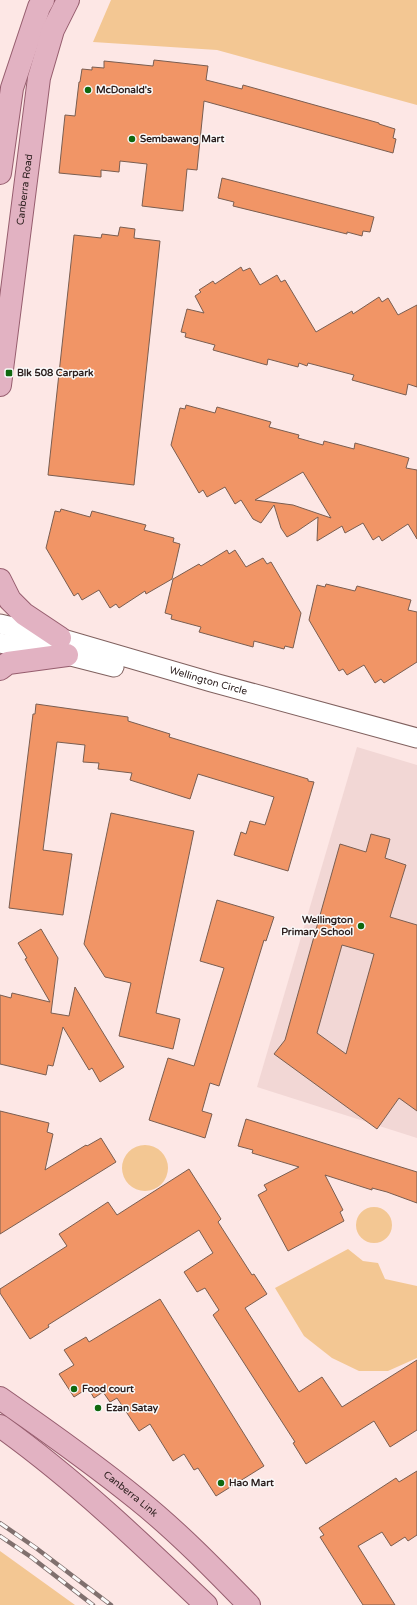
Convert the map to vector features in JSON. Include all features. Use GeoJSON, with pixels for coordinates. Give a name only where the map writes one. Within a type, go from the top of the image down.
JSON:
{"type":"FeatureCollection","features":[{"type":"Feature","properties":{"kind":"main road"},"geometry":{"type":"LineString","coordinates":[[0,173],[12,88],[39,7],[43,0]]}},
{"type":"Feature","properties":{"kind":"main road","name":"Canberra Road"},"geometry":{"type":"LineString","coordinates":[[0,385],[39,78],[53,30],[68,0]]}},
{"type":"Feature","properties":{"kind":"main road"},"geometry":{"type":"LineString","coordinates":[[0,580],[10,600],[63,647]]}},
{"type":"Feature","properties":{"kind":"main road"},"geometry":{"type":"LineString","coordinates":[[0,669],[8,663],[63,647]]}},
{"type":"Feature","properties":{"kind":"main road","name":"Canberra Link"},"geometry":{"type":"LineString","coordinates":[[0,1398],[41,1426],[137,1499],[193,1548],[249,1605]]}},
{"type":"Feature","properties":{"kind":"main road"},"geometry":{"type":"LineString","coordinates":[[0,1426],[102,1507],[206,1605]]}},
{"type":"Feature","properties":{"kind":"street","name":"Wellington Circle"},"geometry":{"type":"LineString","coordinates":[[0,624],[63,647],[397,745],[417,749]]}},
{"type":"Feature","properties":{"kind":"street","name":"Wellington Circle"},"geometry":{"type":"LineString","coordinates":[[0,643],[63,647],[211,682],[417,738]]}},
{"type":"Feature","properties":{"kind":"shaded area"},"geometry":{"type":"Polygon","coordinates":[[[111,0],[417,0],[417,105],[217,50],[93,42],[111,0]]]}},
{"type":"Feature","properties":{"kind":"shaded area","name":"Wellington Primary School"},"geometry":{"type":"Polygon","coordinates":[[[357,747],[417,765],[417,1138],[257,1087],[357,747]]]}},
{"type":"Feature","properties":{"kind":"shaded area"},"geometry":{"type":"Polygon","coordinates":[[[145,1145],[158,1149],[164,1155],[168,1168],[164,1181],[158,1187],[145,1191],[132,1187],[126,1181],[122,1168],[126,1155],[132,1149],[145,1145]]]}},
{"type":"Feature","properties":{"kind":"shaded area"},"geometry":{"type":"Polygon","coordinates":[[[378,1207],[387,1212],[391,1218],[391,1232],[387,1238],[378,1243],[370,1243],[361,1238],[357,1232],[356,1221],[361,1212],[367,1208],[378,1207]]]}},
{"type":"Feature","properties":{"kind":"shaded area"},"geometry":{"type":"Polygon","coordinates":[[[348,1249],[363,1261],[378,1263],[385,1279],[417,1286],[417,1358],[388,1371],[359,1371],[332,1358],[304,1336],[275,1288],[348,1249]]]}},
{"type":"Feature","properties":{"kind":"shaded area"},"geometry":{"type":"Polygon","coordinates":[[[0,1551],[75,1605],[0,1605],[0,1551]]]}},
{"type":"Feature","properties":{"kind":"building","name":"Sembawang Mart"},"geometry":{"type":"Polygon","coordinates":[[[154,60],[208,66],[206,80],[242,89],[243,85],[379,123],[395,129],[393,138],[396,139],[393,153],[204,101],[197,170],[187,169],[183,211],[142,206],[147,164],[120,161],[119,172],[101,170],[101,177],[59,173],[65,115],[75,116],[82,69],[92,70],[92,67],[104,68],[104,61],[153,66],[154,60]]]}},
{"type":"Feature","properties":{"kind":"building"},"geometry":{"type":"Polygon","coordinates":[[[222,178],[374,217],[370,232],[363,231],[362,236],[347,232],[347,234],[233,206],[234,202],[218,198],[222,178]]]}},
{"type":"Feature","properties":{"kind":"building"},"geometry":{"type":"Polygon","coordinates":[[[120,227],[135,229],[134,238],[160,241],[134,485],[48,475],[74,235],[101,238],[102,234],[118,236],[120,227]]]}},
{"type":"Feature","properties":{"kind":"building"},"geometry":{"type":"Polygon","coordinates":[[[241,267],[243,271],[250,268],[260,285],[277,275],[281,282],[285,280],[316,332],[352,311],[353,314],[379,297],[382,302],[388,298],[398,315],[417,305],[417,387],[408,384],[406,395],[352,380],[354,375],[308,363],[307,366],[299,363],[298,367],[268,359],[267,365],[213,350],[215,345],[185,337],[186,333],[181,332],[187,309],[204,313],[195,296],[201,292],[199,290],[213,281],[215,284],[241,267]]]}},
{"type":"Feature","properties":{"kind":"building"},"geometry":{"type":"Polygon","coordinates":[[[186,405],[215,413],[217,407],[271,422],[269,427],[299,435],[298,438],[323,445],[324,441],[354,449],[355,443],[409,458],[406,468],[417,470],[417,539],[408,524],[382,541],[379,536],[373,540],[363,523],[345,533],[342,526],[317,541],[318,517],[287,537],[281,528],[274,505],[261,523],[253,519],[241,500],[235,504],[225,487],[207,497],[203,490],[199,493],[171,445],[180,408],[185,409],[186,405]],[[303,472],[255,500],[293,505],[331,518],[303,472]]]}},
{"type":"Feature","properties":{"kind":"building"},"geometry":{"type":"Polygon","coordinates":[[[61,509],[90,517],[92,511],[146,525],[144,530],[174,538],[173,542],[180,544],[172,579],[146,594],[145,591],[119,608],[116,604],[110,608],[99,590],[82,600],[78,593],[74,596],[46,548],[55,511],[60,512],[61,509]]]}},
{"type":"Feature","properties":{"kind":"building"},"geometry":{"type":"Polygon","coordinates":[[[227,550],[229,554],[235,550],[246,567],[263,558],[267,564],[271,562],[301,613],[293,648],[285,646],[284,649],[254,641],[253,647],[199,632],[201,627],[171,619],[172,615],[165,613],[173,579],[199,564],[201,566],[227,550]]]}},
{"type":"Feature","properties":{"kind":"building"},"geometry":{"type":"Polygon","coordinates":[[[326,584],[355,591],[357,586],[411,600],[408,610],[417,612],[417,662],[384,683],[381,679],[375,683],[364,665],[347,675],[343,669],[339,671],[309,620],[317,585],[325,587],[326,584]]]}},
{"type":"Feature","properties":{"kind":"building"},"geometry":{"type":"Polygon","coordinates":[[[36,704],[128,717],[128,721],[170,734],[169,737],[314,782],[288,871],[234,855],[241,832],[246,834],[250,821],[265,825],[274,797],[198,774],[190,799],[130,780],[132,773],[98,769],[99,763],[83,762],[85,745],[57,742],[43,850],[72,854],[63,915],[9,908],[33,714],[35,714],[36,704]]]}},
{"type":"Feature","properties":{"kind":"building"},"geometry":{"type":"Polygon","coordinates":[[[111,813],[194,831],[156,1013],[180,1019],[173,1049],[119,1036],[131,983],[105,977],[84,944],[111,813]]]}},
{"type":"Feature","properties":{"kind":"building"},"geometry":{"type":"Polygon","coordinates":[[[371,834],[390,839],[385,858],[406,865],[390,917],[417,925],[417,1111],[399,1098],[377,1129],[274,1054],[285,1040],[340,844],[366,852],[371,834]],[[342,945],[317,1033],[346,1054],[374,954],[342,945]]]}},
{"type":"Feature","properties":{"kind":"building"},"geometry":{"type":"Polygon","coordinates":[[[217,900],[274,917],[266,941],[264,940],[219,1086],[210,1083],[202,1111],[212,1114],[205,1138],[149,1120],[168,1058],[194,1066],[224,968],[200,961],[217,900]]]}},
{"type":"Feature","properties":{"kind":"building"},"geometry":{"type":"Polygon","coordinates":[[[41,929],[58,958],[51,1013],[69,1016],[75,987],[124,1067],[100,1082],[92,1068],[89,1070],[63,1027],[53,1066],[48,1065],[46,1075],[0,1064],[0,995],[11,998],[12,993],[50,1002],[25,959],[27,958],[18,943],[41,929]]]}},
{"type":"Feature","properties":{"kind":"building"},"geometry":{"type":"Polygon","coordinates":[[[0,1111],[49,1123],[47,1132],[53,1134],[45,1170],[86,1145],[87,1146],[101,1138],[116,1162],[0,1234],[0,1111]]]}},
{"type":"Feature","properties":{"kind":"building"},"geometry":{"type":"Polygon","coordinates":[[[246,1119],[417,1172],[417,1203],[387,1192],[372,1188],[372,1190],[325,1175],[343,1210],[340,1212],[344,1221],[288,1251],[258,1195],[267,1190],[264,1185],[299,1167],[252,1153],[253,1150],[238,1146],[246,1119]]]}},
{"type":"Feature","properties":{"kind":"building"},"geometry":{"type":"Polygon","coordinates":[[[189,1169],[221,1219],[218,1222],[252,1275],[254,1274],[267,1294],[245,1308],[299,1392],[322,1377],[342,1407],[417,1360],[417,1430],[390,1447],[374,1421],[306,1464],[293,1443],[295,1442],[213,1315],[219,1310],[205,1288],[197,1292],[184,1272],[213,1253],[199,1230],[48,1325],[49,1327],[30,1339],[0,1293],[0,1289],[67,1246],[59,1234],[108,1202],[117,1215],[189,1169]]]}},
{"type":"Feature","properties":{"kind":"building"},"geometry":{"type":"Polygon","coordinates":[[[160,1299],[264,1466],[216,1496],[198,1468],[194,1470],[184,1454],[173,1461],[150,1424],[139,1431],[117,1398],[110,1402],[103,1392],[94,1398],[88,1388],[74,1397],[59,1374],[74,1365],[64,1350],[86,1337],[89,1342],[160,1299]]]}},
{"type":"Feature","properties":{"kind":"building"},"geometry":{"type":"Polygon","coordinates":[[[417,1471],[417,1535],[408,1541],[405,1537],[391,1546],[382,1532],[358,1546],[395,1605],[363,1605],[320,1537],[324,1535],[319,1528],[396,1478],[399,1482],[417,1471]]]}},
{"type":"Feature","properties":{"kind":"railway"},"geometry":{"type":"LineString","coordinates":[[0,1523],[36,1548],[111,1605]]}},
{"type":"Feature","properties":{"kind":"railway"},"geometry":{"type":"LineString","coordinates":[[0,1536],[31,1557],[93,1605]]}},
{"type":"Feature","properties":{"kind":"place","name":"McDonald's"},"geometry":{"type":"Point","coordinates":[88,90]}},
{"type":"Feature","properties":{"kind":"place","name":"Sembawang Mart"},"geometry":{"type":"Point","coordinates":[132,139]}},
{"type":"Feature","properties":{"kind":"place","name":"Blk 508 Carpark"},"geometry":{"type":"Point","coordinates":[9,373]}},
{"type":"Feature","properties":{"kind":"place","name":"Wellington Primary School"},"geometry":{"type":"Point","coordinates":[361,926]}},
{"type":"Feature","properties":{"kind":"place","name":"Food court"},"geometry":{"type":"Point","coordinates":[74,1389]}},
{"type":"Feature","properties":{"kind":"place","name":"Ezan Satay"},"geometry":{"type":"Point","coordinates":[98,1408]}},
{"type":"Feature","properties":{"kind":"place","name":"Hao Mart"},"geometry":{"type":"Point","coordinates":[221,1483]}}]}
